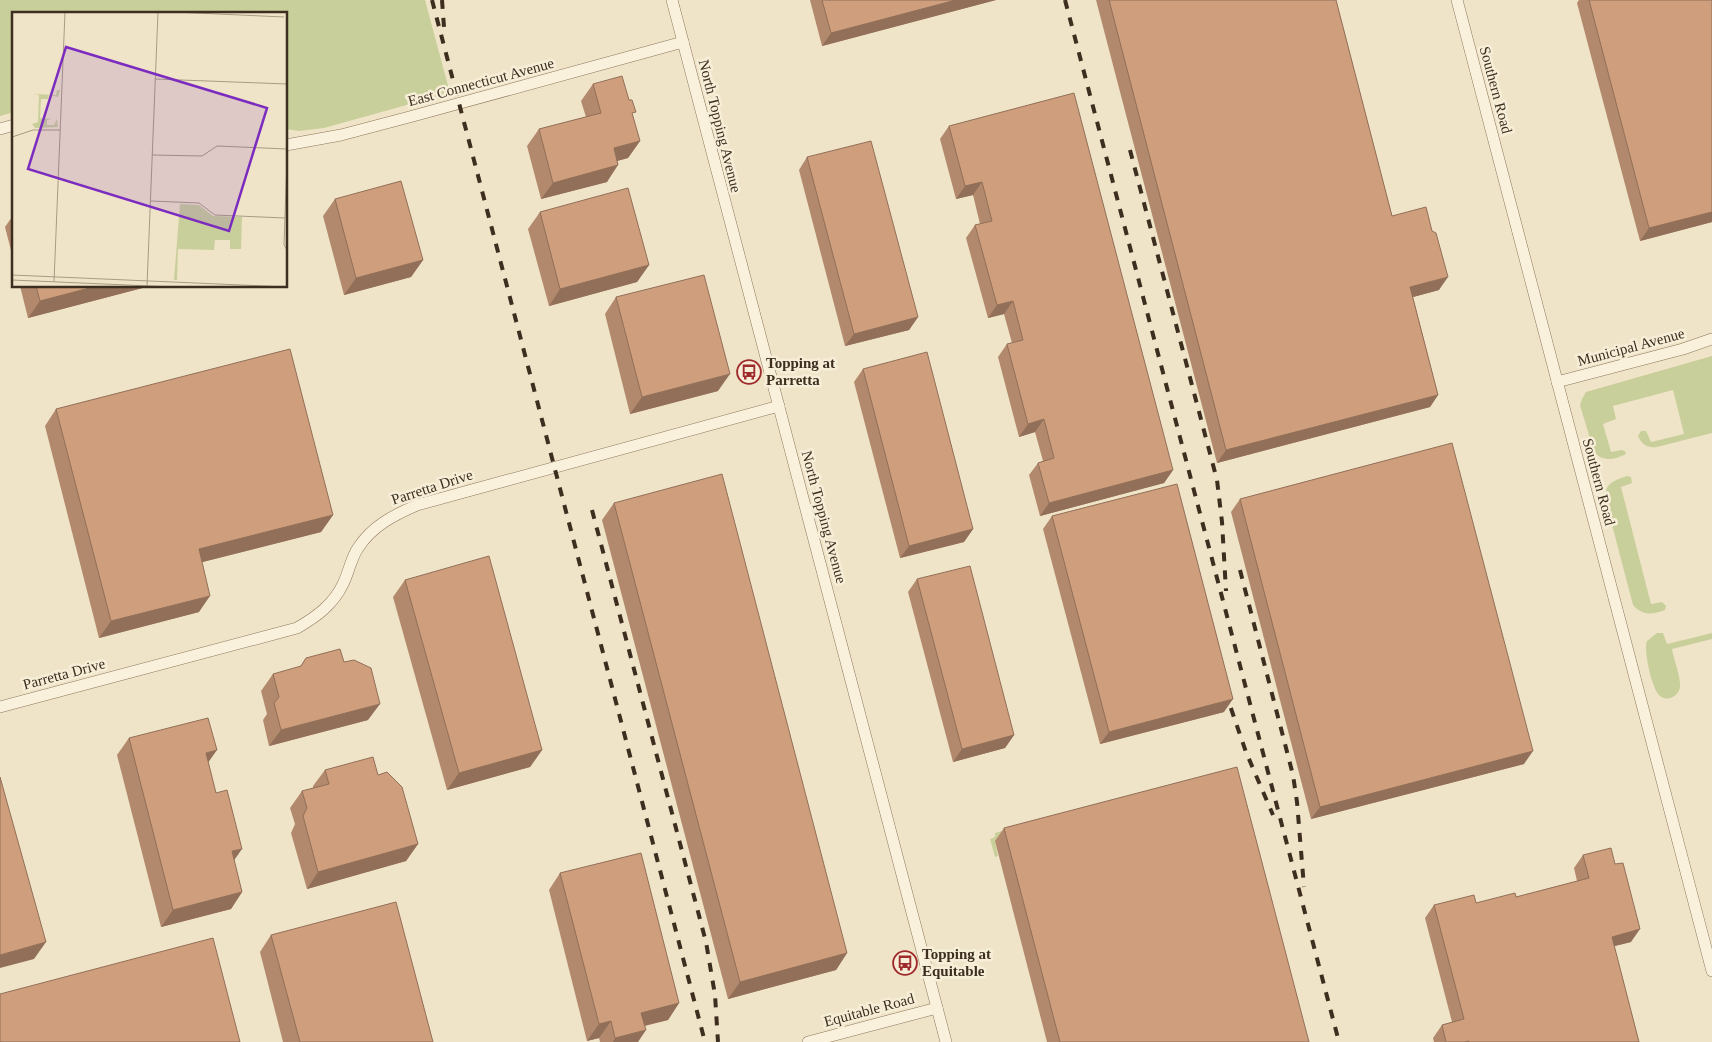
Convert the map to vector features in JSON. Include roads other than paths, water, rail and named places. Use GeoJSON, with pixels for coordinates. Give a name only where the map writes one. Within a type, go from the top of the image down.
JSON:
{"type":"FeatureCollection","features":[{"type":"Feature","properties":{"kind":"street","name":"North Topping Avenue"},"geometry":{"type":"LineString","coordinates":[[672,0],[946,1042]]}},
{"type":"Feature","properties":{"kind":"street","name":"Southern Road"},"geometry":{"type":"LineString","coordinates":[[1456,0],[1712,971]]}},
{"type":"Feature","properties":{"kind":"street","name":"East Connecticut Avenue"},"geometry":{"type":"LineString","coordinates":[[288,145],[341,135],[404,119],[683,42]]}},
{"type":"Feature","properties":{"kind":"street","name":"Municipal Avenue"},"geometry":{"type":"LineString","coordinates":[[1557,382],[1683,349],[1712,339]]}},
{"type":"Feature","properties":{"kind":"street","name":"Parretta Drive"},"geometry":{"type":"LineString","coordinates":[[0,707],[296,628],[316,617],[330,605],[343,586],[357,548],[372,531],[389,517],[417,505],[779,406]]}},
{"type":"Feature","properties":{"kind":"street","name":"Equitable Road"},"geometry":{"type":"LineString","coordinates":[[808,1042],[937,1008]]}},
{"type":"Feature","properties":{"kind":"railway"},"geometry":{"type":"LineString","coordinates":[[432,0],[705,1042]]}},
{"type":"Feature","properties":{"kind":"railway"},"geometry":{"type":"LineString","coordinates":[[442,0],[444,27]]}},
{"type":"Feature","properties":{"kind":"railway"},"geometry":{"type":"LineString","coordinates":[[1065,0],[1339,1042]]}},
{"type":"Feature","properties":{"kind":"railway"},"geometry":{"type":"LineString","coordinates":[[1130,150],[1217,480],[1222,522],[1226,591]]}},
{"type":"Feature","properties":{"kind":"railway"},"geometry":{"type":"LineString","coordinates":[[592,510],[706,942],[715,995],[718,1042]]}},
{"type":"Feature","properties":{"kind":"railway"},"geometry":{"type":"LineString","coordinates":[[1240,570],[1293,775],[1304,887]]}},
{"type":"Feature","properties":{"kind":"railway"},"geometry":{"type":"LineString","coordinates":[[1225,691],[1246,752],[1273,815]]}},
{"type":"Feature","properties":{"kind":"place","name":"Topping at Parretta"},"geometry":{"type":"Point","coordinates":[749,372]}},
{"type":"Feature","properties":{"kind":"place","name":"Topping at Equitable"},"geometry":{"type":"Point","coordinates":[905,963]}}]}
